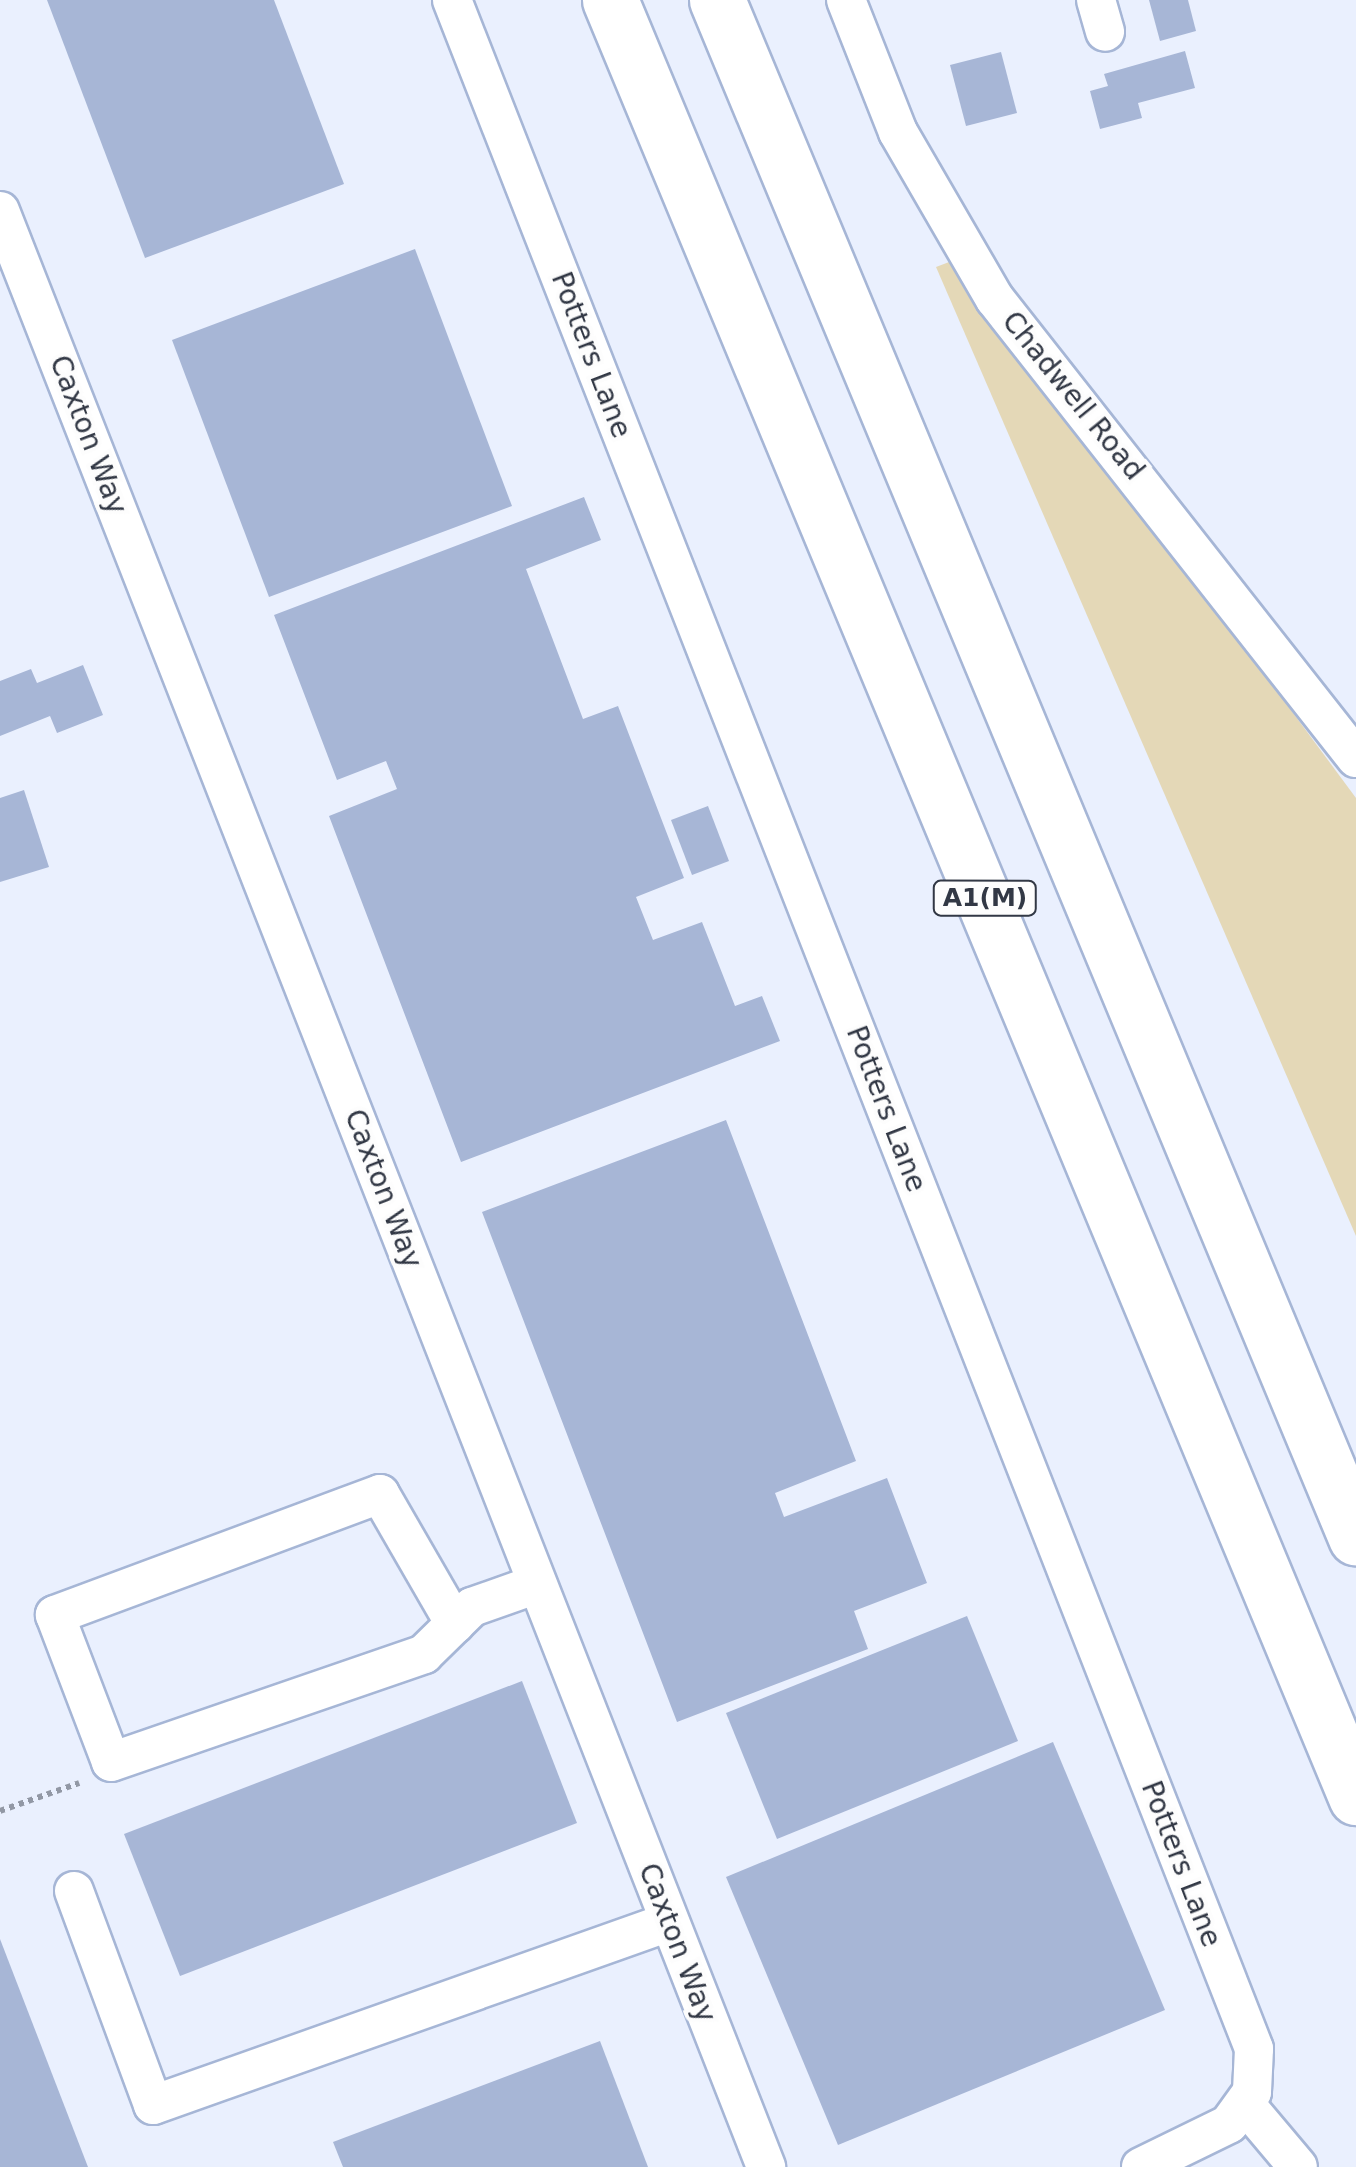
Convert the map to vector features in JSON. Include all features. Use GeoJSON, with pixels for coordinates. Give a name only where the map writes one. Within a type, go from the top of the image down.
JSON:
{"type":"FeatureCollection","features":[{"type":"Feature","properties":{"kind":"highway","name":"A1(M)"},"geometry":{"type":"LineString","coordinates":[[610,0],[1356,1797]]}},
{"type":"Feature","properties":{"kind":"highway"},"geometry":{"type":"LineString","coordinates":[[718,0],[1356,1537]]}},
{"type":"Feature","properties":{"kind":"street","name":"Potters Lane"},"geometry":{"type":"LineString","coordinates":[[452,0],[1254,2049],[1245,2104]]}},
{"type":"Feature","properties":{"kind":"street","name":"Chadwell Road"},"geometry":{"type":"LineString","coordinates":[[846,0],[898,132],[995,299],[1356,758]]}},
{"type":"Feature","properties":{"kind":"street","name":"Caxton Way"},"geometry":{"type":"LineString","coordinates":[[0,211],[766,2167]]}},
{"type":"Feature","properties":{"kind":"street"},"geometry":{"type":"LineString","coordinates":[[454,1624],[423,1584],[380,1494],[56,1615],[110,1762],[424,1654],[472,1608],[537,1584]]}},
{"type":"Feature","properties":{"kind":"street"},"geometry":{"type":"LineString","coordinates":[[74,1890],[153,2106],[669,1922]]}},
{"type":"Feature","properties":{"kind":"street"},"geometry":{"type":"LineString","coordinates":[[1141,2167],[1206,2141],[1245,2104],[1298,2167]]}},
{"type":"Feature","properties":{"kind":"shaded area"},"geometry":{"type":"Polygon","coordinates":[[[957,259],[1356,798],[1356,1236],[936,267],[957,259]]]}},
{"type":"Feature","properties":{"kind":"building"},"geometry":{"type":"Polygon","coordinates":[[[47,0],[274,0],[344,184],[145,258],[47,0]]]}},
{"type":"Feature","properties":{"kind":"building"},"geometry":{"type":"Polygon","coordinates":[[[1149,0],[1188,0],[1196,31],[1160,41],[1149,0]]]}},
{"type":"Feature","properties":{"kind":"building"},"geometry":{"type":"Polygon","coordinates":[[[1185,51],[1195,88],[1138,103],[1142,118],[1100,129],[1090,91],[1108,86],[1104,74],[1185,51]]]}},
{"type":"Feature","properties":{"kind":"building"},"geometry":{"type":"Polygon","coordinates":[[[1001,52],[1017,113],[966,126],[950,65],[1001,52]]]}},
{"type":"Feature","properties":{"kind":"building"},"geometry":{"type":"Polygon","coordinates":[[[415,249],[512,506],[269,597],[172,340],[415,249]]]}},
{"type":"Feature","properties":{"kind":"building"},"geometry":{"type":"Polygon","coordinates":[[[584,497],[601,540],[526,569],[583,719],[618,706],[684,878],[636,897],[653,940],[702,922],[735,1006],[762,996],[780,1041],[461,1162],[329,816],[397,789],[386,761],[337,780],[274,615],[584,497]]]}},
{"type":"Feature","properties":{"kind":"building"},"geometry":{"type":"Polygon","coordinates":[[[83,665],[103,715],[57,733],[50,716],[0,736],[0,681],[31,669],[37,683],[83,665]]]}},
{"type":"Feature","properties":{"kind":"building"},"geometry":{"type":"Polygon","coordinates":[[[24,790],[49,867],[0,882],[0,798],[24,790]]]}},
{"type":"Feature","properties":{"kind":"building"},"geometry":{"type":"Polygon","coordinates":[[[708,806],[729,861],[692,875],[671,820],[708,806]]]}},
{"type":"Feature","properties":{"kind":"building"},"geometry":{"type":"Polygon","coordinates":[[[726,1120],[856,1461],[775,1493],[784,1517],[887,1478],[927,1583],[854,1611],[868,1649],[677,1722],[482,1212],[726,1120]]]}},
{"type":"Feature","properties":{"kind":"building"},"geometry":{"type":"Polygon","coordinates":[[[967,1616],[1018,1741],[777,1839],[726,1713],[967,1616]]]}},
{"type":"Feature","properties":{"kind":"building"},"geometry":{"type":"Polygon","coordinates":[[[522,1681],[577,1823],[180,1976],[124,1834],[522,1681]]]}},
{"type":"Feature","properties":{"kind":"building"},"geometry":{"type":"Polygon","coordinates":[[[1053,1742],[1165,2010],[838,2145],[726,1877],[1053,1742]]]}},
{"type":"Feature","properties":{"kind":"building"},"geometry":{"type":"Polygon","coordinates":[[[0,1939],[88,2167],[0,2167],[0,1939]]]}},
{"type":"Feature","properties":{"kind":"building"},"geometry":{"type":"Polygon","coordinates":[[[600,2041],[648,2167],[343,2167],[333,2142],[600,2041]]]}}]}
